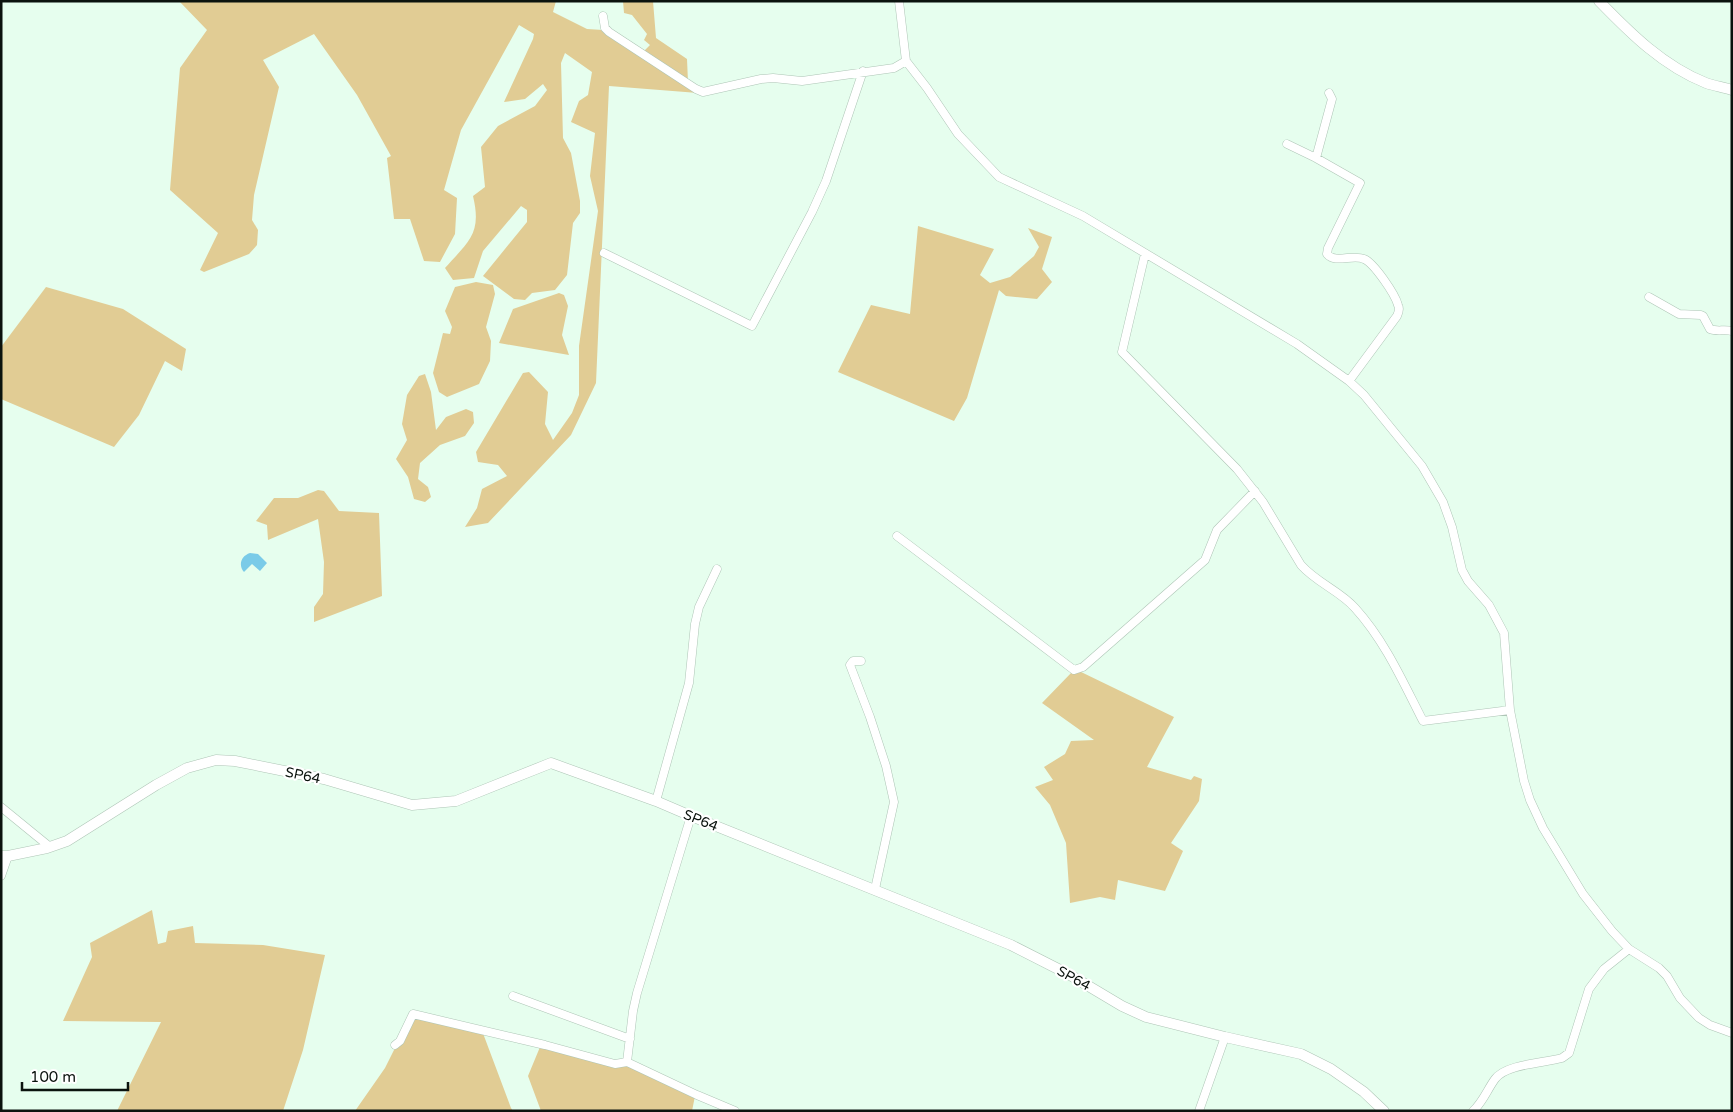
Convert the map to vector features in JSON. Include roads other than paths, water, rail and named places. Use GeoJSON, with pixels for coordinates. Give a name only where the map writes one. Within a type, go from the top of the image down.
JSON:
{"type":"FeatureCollection","features":[{"type":"Feature","properties":{"kind":"street"},"geometry":{"type":"LineString","coordinates":[[899,1],[906,61],[958,134],[999,177],[1083,216],[1278,332],[1349,381],[1364,395],[1422,466],[1443,502],[1452,527],[1462,570],[1489,605],[1504,633],[1510,710],[1524,781],[1530,800],[1543,828],[1588,901],[1629,950],[1659,968],[1667,976],[1680,998],[1699,1018],[1710,1025],[1732,1033]]}},
{"type":"Feature","properties":{"kind":"street"},"geometry":{"type":"LineString","coordinates":[[1599,1],[1626,29],[1663,60],[1706,83],[1732,90]]}},
{"type":"Feature","properties":{"kind":"street"},"geometry":{"type":"LineString","coordinates":[[603,16],[605,28],[609,32],[703,92],[760,79],[773,78],[802,81],[894,68],[906,61]]}},
{"type":"Feature","properties":{"kind":"street"},"geometry":{"type":"LineString","coordinates":[[604,253],[752,326],[826,182],[863,72]]}},
{"type":"Feature","properties":{"kind":"street"},"geometry":{"type":"LineString","coordinates":[[1316,158],[1332,100],[1329,94]]}},
{"type":"Feature","properties":{"kind":"street"},"geometry":{"type":"LineString","coordinates":[[1287,144],[1360,183],[1328,248],[1327,254],[1334,259],[1362,258],[1372,264],[1399,308],[1397,316],[1349,381]]}},
{"type":"Feature","properties":{"kind":"street"},"geometry":{"type":"LineString","coordinates":[[1145,254],[1122,352],[1222,452],[1255,491],[1301,565],[1308,573],[1344,597],[1355,608],[1377,635],[1423,721],[1510,710]]}},
{"type":"Feature","properties":{"kind":"street"},"geometry":{"type":"LineString","coordinates":[[1649,297],[1679,314],[1703,316],[1710,329],[1714,331],[1724,329],[1732,331]]}},
{"type":"Feature","properties":{"kind":"street"},"geometry":{"type":"LineString","coordinates":[[897,536],[1017,628],[1074,670],[1077,670],[1083,667],[1204,560],[1217,530],[1255,491]]}},
{"type":"Feature","properties":{"kind":"street"},"geometry":{"type":"LineString","coordinates":[[656,801],[688,683],[699,607],[717,570]]}},
{"type":"Feature","properties":{"kind":"street"},"geometry":{"type":"LineString","coordinates":[[862,661],[853,661],[850,665],[870,716],[894,802],[875,889]]}},
{"type":"Feature","properties":{"kind":"street","name":"SP64"},"geometry":{"type":"LineString","coordinates":[[5,856],[50,847],[67,841],[156,785],[187,768],[216,760],[235,761],[324,779],[412,805],[456,801],[551,764],[656,801],[1011,945],[1070,975],[1122,1006],[1146,1017],[1301,1054],[1315,1060],[1364,1092],[1384,1111]]}},
{"type":"Feature","properties":{"kind":"street"},"geometry":{"type":"LineString","coordinates":[[1,806],[50,847]]}},
{"type":"Feature","properties":{"kind":"street"},"geometry":{"type":"LineString","coordinates":[[627,1062],[637,992],[691,816]]}},
{"type":"Feature","properties":{"kind":"street"},"geometry":{"type":"LineString","coordinates":[[1,876],[5,856]]}},
{"type":"Feature","properties":{"kind":"street"},"geometry":{"type":"LineString","coordinates":[[1473,1111],[1482,1101],[1496,1078],[1504,1072],[1562,1058],[1569,1053],[1589,989],[1604,969],[1629,950]]}},
{"type":"Feature","properties":{"kind":"street"},"geometry":{"type":"LineString","coordinates":[[513,996],[630,1040]]}},
{"type":"Feature","properties":{"kind":"street"},"geometry":{"type":"LineString","coordinates":[[395,1045],[400,1041],[413,1014],[545,1044],[615,1064],[627,1062],[735,1111]]}},
{"type":"Feature","properties":{"kind":"street"},"geometry":{"type":"LineString","coordinates":[[1199,1111],[1225,1037]]}},
{"type":"Feature","properties":{"kind":"water"},"geometry":{"type":"Polygon","coordinates":[[[250,553],[258,554],[267,563],[260,571],[252,564],[244,572],[242,569],[243,558],[250,553]]]}}]}
